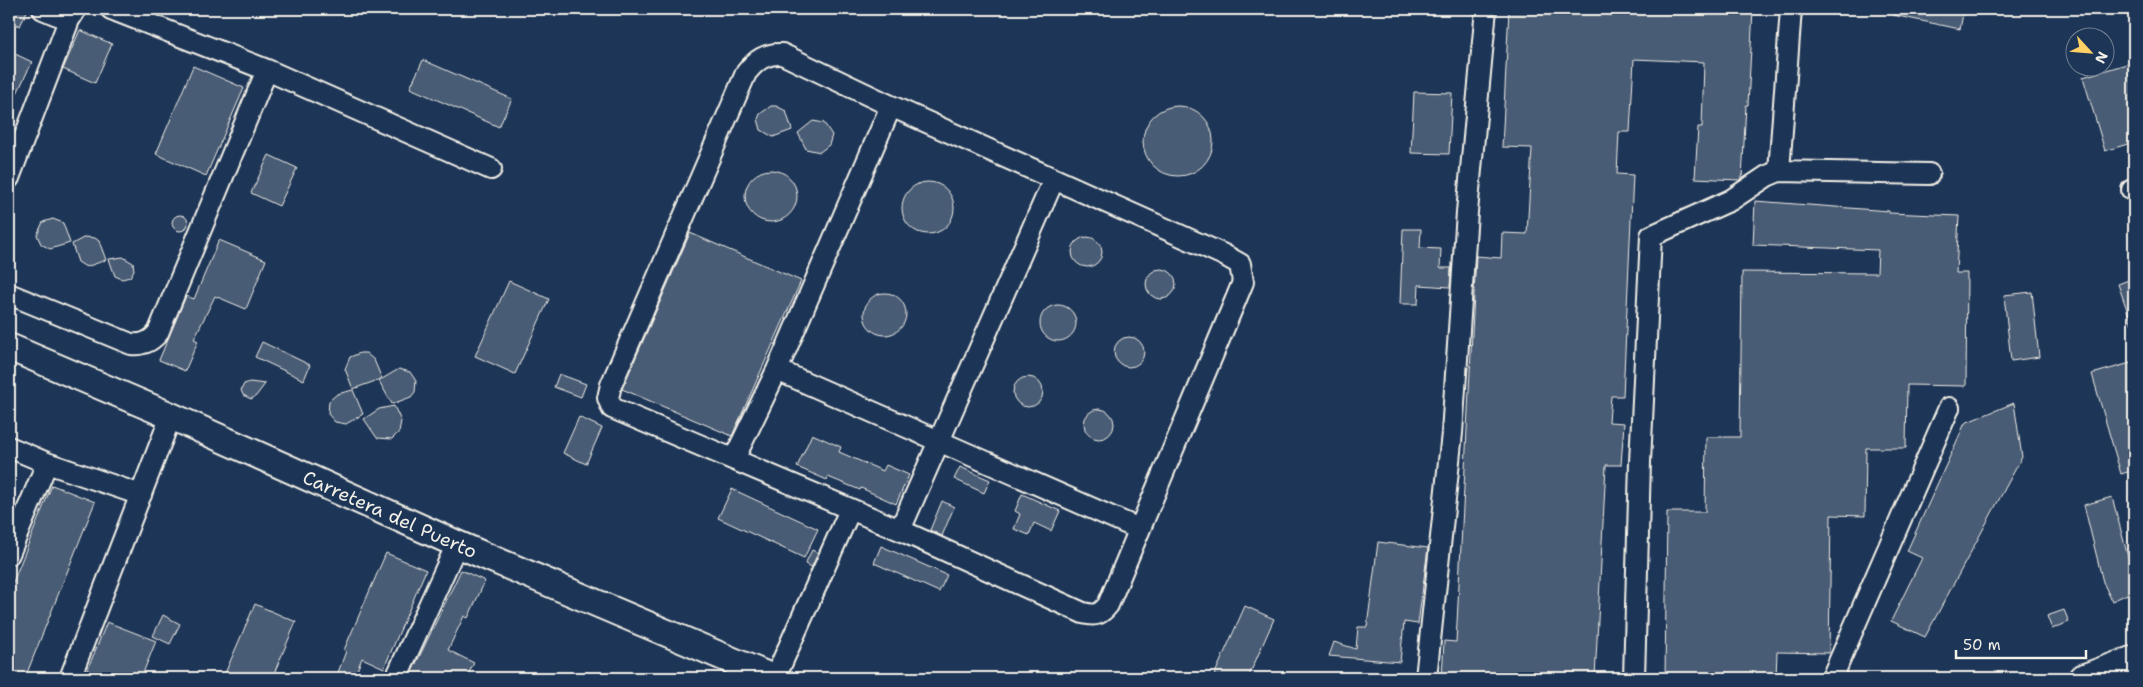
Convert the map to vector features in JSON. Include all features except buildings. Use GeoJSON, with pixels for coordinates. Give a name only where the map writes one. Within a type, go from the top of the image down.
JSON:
{"type":"FeatureCollection","features":[{"type":"Feature","properties":{"kind":"main road","name":"Carretera del Puerto"},"geometry":{"type":"LineString","coordinates":[[9,347],[171,416],[457,544],[774,678]]}},
{"type":"Feature","properties":{"kind":"main road"},"geometry":{"type":"LineString","coordinates":[[2082,678],[2134,660]]}},
{"type":"Feature","properties":{"kind":"lane"},"geometry":{"type":"LineString","coordinates":[[9,178],[72,14],[43,9]]}},
{"type":"Feature","properties":{"kind":"lane"},"geometry":{"type":"LineString","coordinates":[[111,9],[267,70],[490,169]]}},
{"type":"Feature","properties":{"kind":"lane"},"geometry":{"type":"LineString","coordinates":[[1426,678],[1452,433],[1467,212],[1486,9]]}},
{"type":"Feature","properties":{"kind":"lane"},"geometry":{"type":"LineString","coordinates":[[1779,171],[1791,9]]}},
{"type":"Feature","properties":{"kind":"lane"},"geometry":{"type":"LineString","coordinates":[[771,54],[782,54],[891,106],[1224,255],[1240,264],[1243,282],[1108,605],[1101,613],[1094,616],[900,530],[612,408],[608,398],[611,385],[746,73],[754,62],[771,54]]}},
{"type":"Feature","properties":{"kind":"lane"},"geometry":{"type":"LineString","coordinates":[[9,294],[131,344],[142,344],[151,340],[158,333],[267,70]]}},
{"type":"Feature","properties":{"kind":"lane"},"geometry":{"type":"LineString","coordinates":[[734,459],[777,370],[891,106]]}},
{"type":"Feature","properties":{"kind":"lane"},"geometry":{"type":"LineString","coordinates":[[1634,678],[1640,462],[1651,236],[1731,200],[1779,171],[1929,174]]}},
{"type":"Feature","properties":{"kind":"lane"},"geometry":{"type":"LineString","coordinates":[[900,530],[1054,179]]}},
{"type":"Feature","properties":{"kind":"lane"},"geometry":{"type":"LineString","coordinates":[[777,370],[1139,529]]}},
{"type":"Feature","properties":{"kind":"lane"},"geometry":{"type":"LineString","coordinates":[[1832,678],[1948,408]]}},
{"type":"Feature","properties":{"kind":"lane"},"geometry":{"type":"LineString","coordinates":[[70,678],[171,416]]}},
{"type":"Feature","properties":{"kind":"lane"},"geometry":{"type":"LineString","coordinates":[[9,447],[47,463],[141,495]]}},
{"type":"Feature","properties":{"kind":"lane"},"geometry":{"type":"LineString","coordinates":[[9,554],[47,463]]}},
{"type":"Feature","properties":{"kind":"lane"},"geometry":{"type":"LineString","coordinates":[[774,678],[850,510]]}},
{"type":"Feature","properties":{"kind":"lane"},"geometry":{"type":"LineString","coordinates":[[396,678],[457,544]]}}]}
